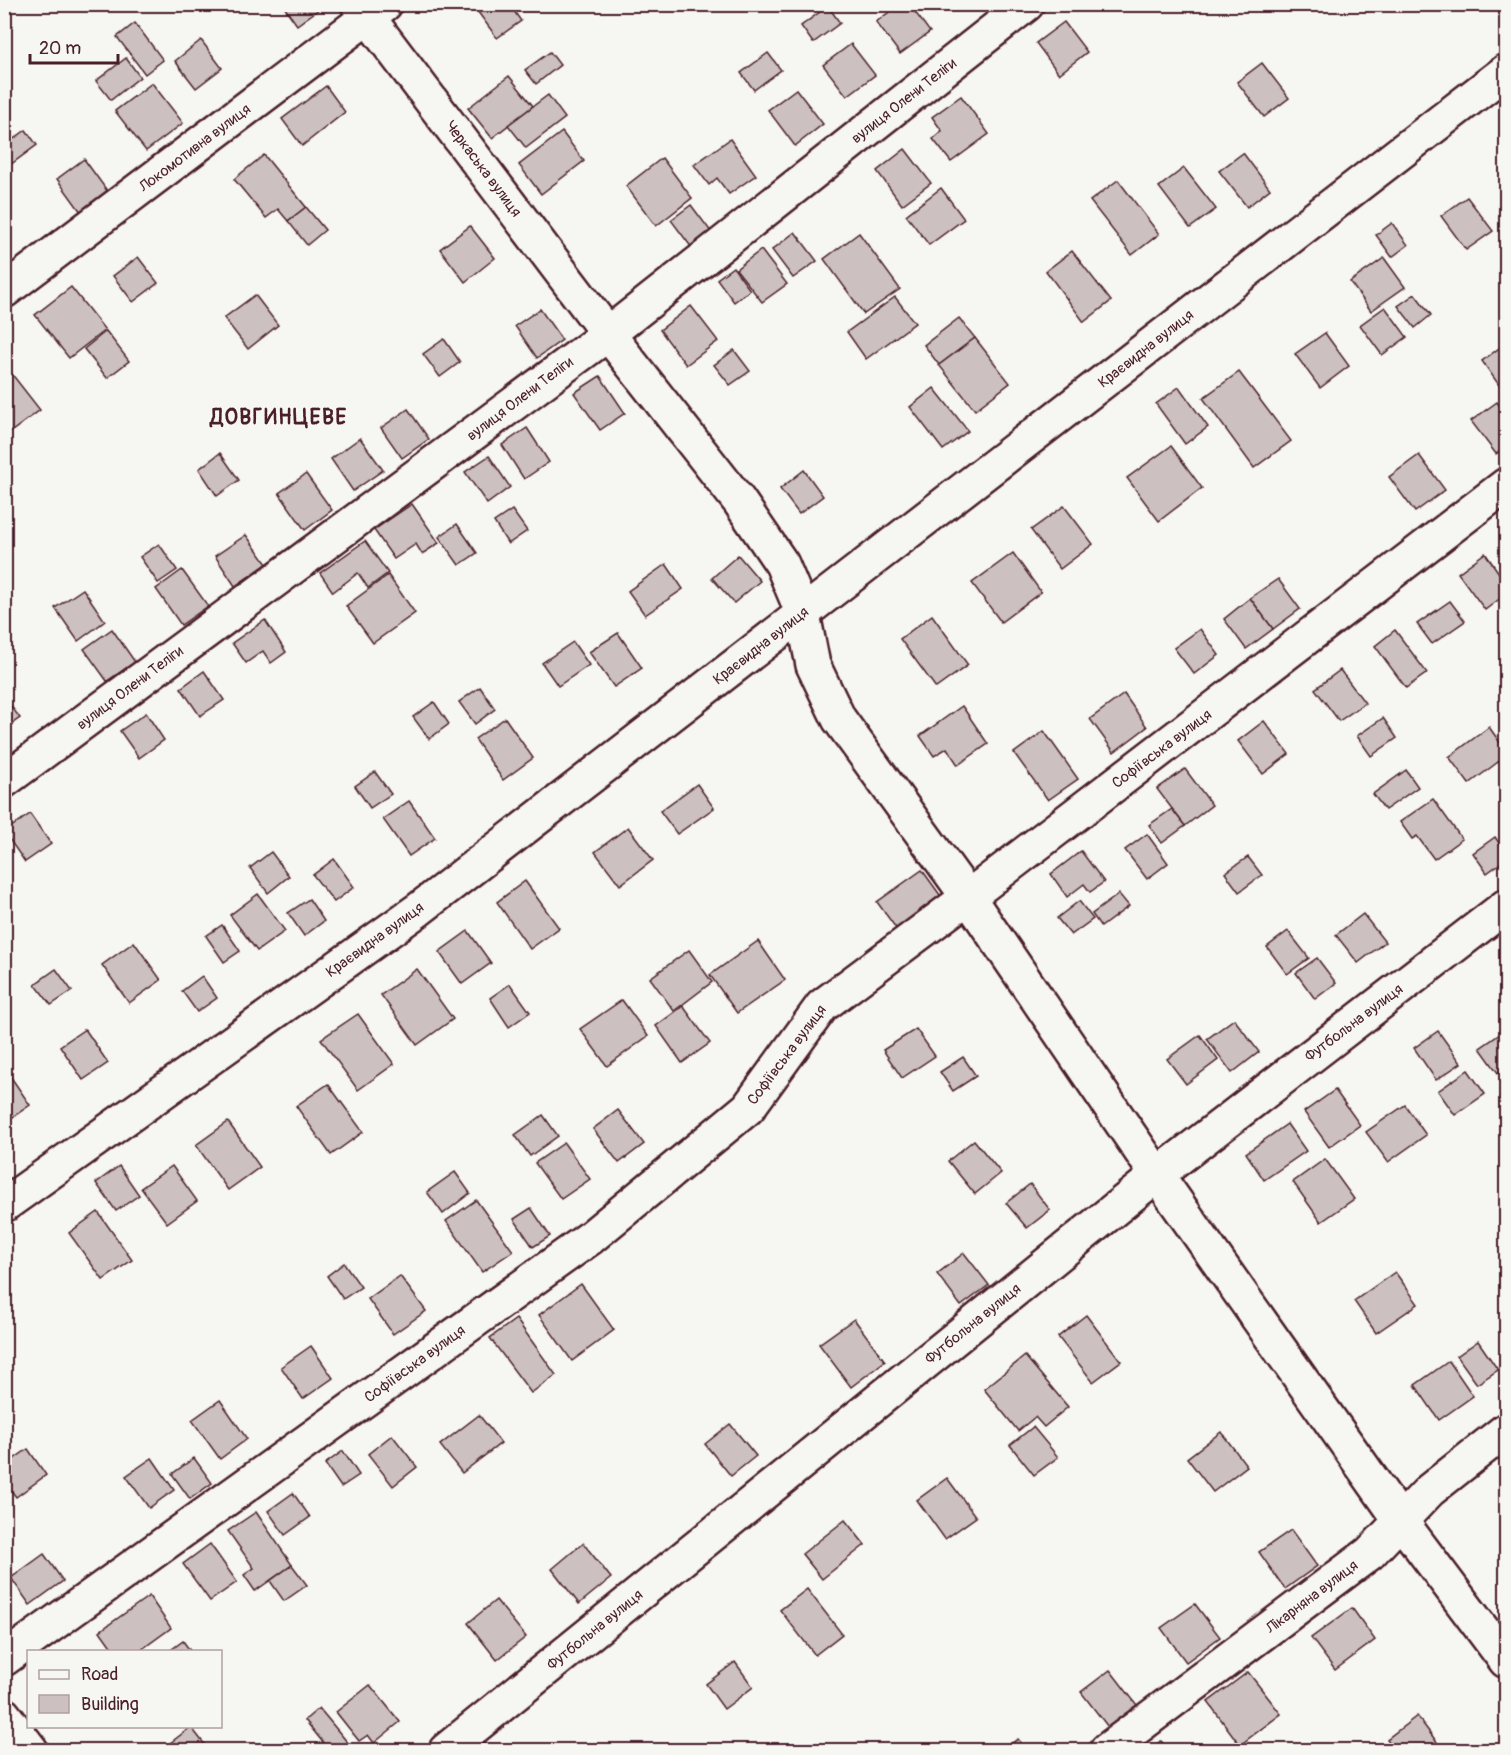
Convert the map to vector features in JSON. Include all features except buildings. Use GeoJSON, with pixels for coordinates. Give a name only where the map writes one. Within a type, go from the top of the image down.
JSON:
{"type":"FeatureCollection","features":[{"type":"Feature","properties":{"kind":"street","name":"вулиця Олени Теліги"},"geometry":{"type":"LineString","coordinates":[[4,781],[608,334],[1027,4]]}},
{"type":"Feature","properties":{"kind":"street","name":"Черкаська вулиця"},"geometry":{"type":"LineString","coordinates":[[370,9],[608,334],[739,501],[782,564],[803,614],[813,665],[839,719],[968,897],[1157,1174],[1401,1521],[1506,1661]]}},
{"type":"Feature","properties":{"kind":"street","name":"Локомотивна вулиця"},"geometry":{"type":"LineString","coordinates":[[4,291],[370,9]]}},
{"type":"Feature","properties":{"kind":"street","name":"Краєвидна вулиця"},"geometry":{"type":"LineString","coordinates":[[4,1205],[418,910],[1506,71]]}},
{"type":"Feature","properties":{"kind":"street","name":"Софіївська вулиця"},"geometry":{"type":"LineString","coordinates":[[4,1659],[590,1238],[748,1108],[822,1006],[1506,485]]}},
{"type":"Feature","properties":{"kind":"street","name":"Футбольна вулиця"},"geometry":{"type":"LineString","coordinates":[[446,1750],[1157,1174],[1506,906]]}},
{"type":"Feature","properties":{"kind":"street","name":"Лікарняна вулиця"},"geometry":{"type":"LineString","coordinates":[[1107,1750],[1371,1553],[1430,1490],[1506,1430]]}},
{"type":"Feature","properties":{"kind":"street"},"geometry":{"type":"LineString","coordinates":[[4,1715],[32,1750]]}},
{"type":"Feature","properties":{"kind":"district","name":"ДОВГИНЦЕВЕ"},"geometry":{"type":"Point","coordinates":[279,417]}}]}
